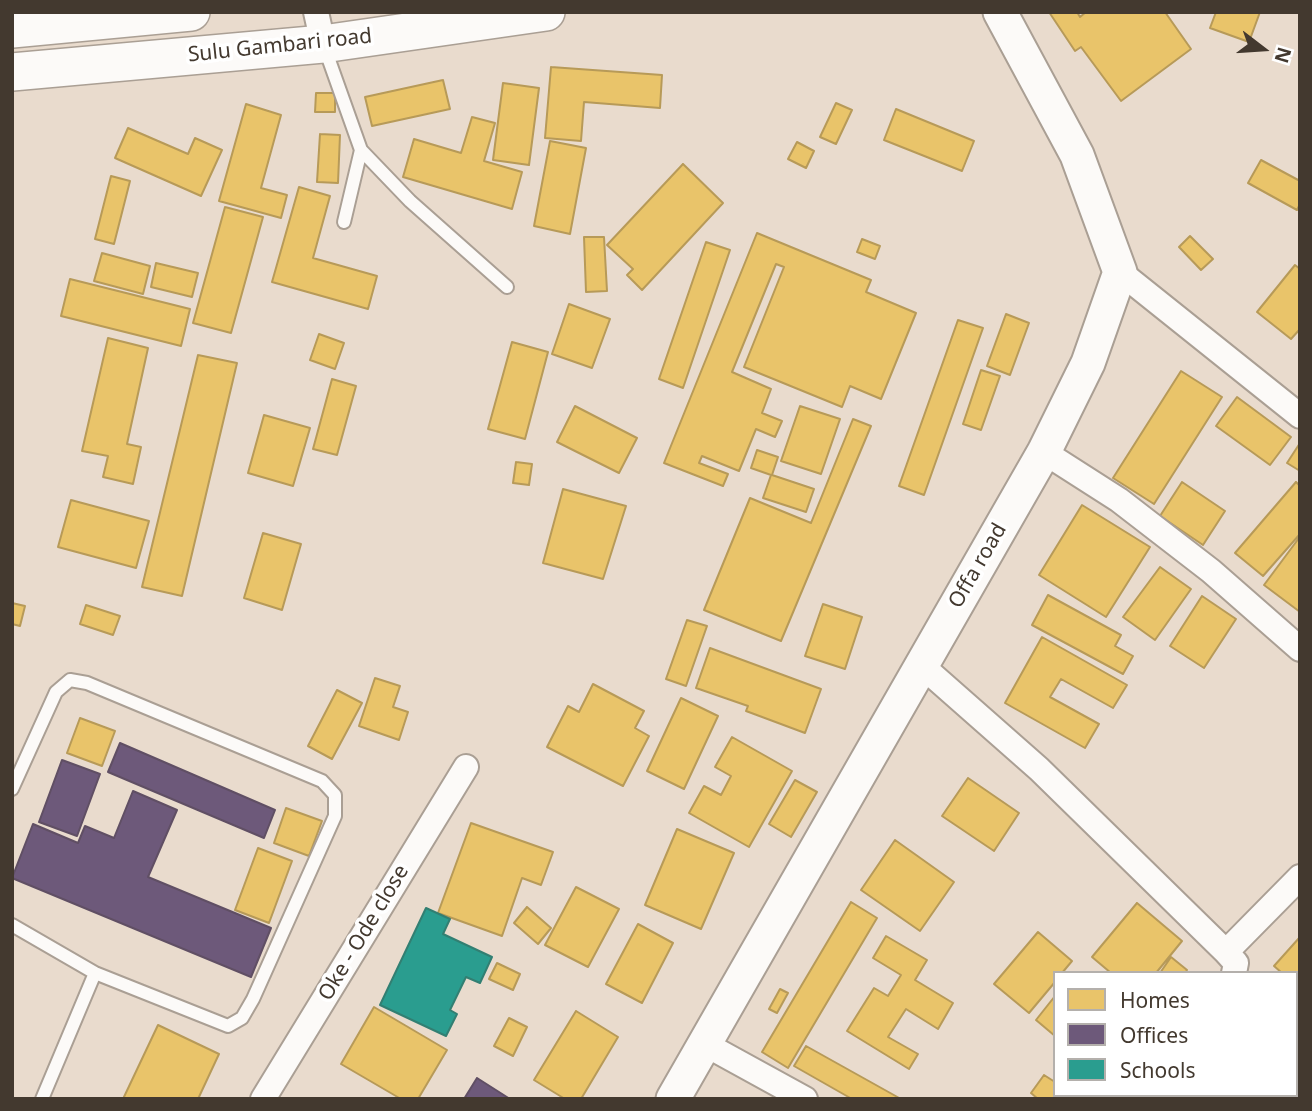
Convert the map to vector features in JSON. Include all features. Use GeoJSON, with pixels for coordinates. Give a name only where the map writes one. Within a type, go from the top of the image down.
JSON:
{"type":"FeatureCollection","features":[{"type":"Feature","properties":{"kind":"main road"},"geometry":{"type":"LineString","coordinates":[[12,29],[191,12]]}},
{"type":"Feature","properties":{"kind":"main road","name":"Sulu Gambari road"},"geometry":{"type":"LineString","coordinates":[[12,72],[319,28],[546,12]]}},
{"type":"Feature","properties":{"kind":"street"},"geometry":{"type":"LineString","coordinates":[[1000,12],[1077,155],[1120,272],[1300,416]]}},
{"type":"Feature","properties":{"kind":"street","name":"Offa road"},"geometry":{"type":"LineString","coordinates":[[673,1099],[1044,452],[1088,363],[1120,272]]}},
{"type":"Feature","properties":{"kind":"street"},"geometry":{"type":"LineString","coordinates":[[1044,452],[1119,500],[1201,563],[1300,649]]}},
{"type":"Feature","properties":{"kind":"street"},"geometry":{"type":"LineString","coordinates":[[921,665],[1039,769],[1230,962],[1300,877]]}},
{"type":"Feature","properties":{"kind":"street","name":"Oke - Ode close"},"geometry":{"type":"LineString","coordinates":[[263,1099],[466,767]]}},
{"type":"Feature","properties":{"kind":"street"},"geometry":{"type":"LineString","coordinates":[[703,1043],[805,1099]]}},
{"type":"Feature","properties":{"kind":"lane"},"geometry":{"type":"LineString","coordinates":[[319,28],[361,150],[410,201],[507,287]]}},
{"type":"Feature","properties":{"kind":"lane"},"geometry":{"type":"LineString","coordinates":[[344,222],[361,150]]}},
{"type":"Feature","properties":{"kind":"lane"},"geometry":{"type":"LineString","coordinates":[[12,789],[56,692],[70,680],[87,683],[322,781],[335,794],[335,816],[242,1018],[228,1026],[95,973],[12,925]]}},
{"type":"Feature","properties":{"kind":"lane"},"geometry":{"type":"LineString","coordinates":[[42,1099],[95,973]]}},
{"type":"Feature","properties":{"kind":"building: Homes"},"geometry":{"type":"Polygon","coordinates":[[[1049,12],[1077,12],[1080,17],[1086,12],[1165,12],[1191,49],[1121,101],[1081,47],[1075,51],[1049,12]]]}},
{"type":"Feature","properties":{"kind":"building: Homes"},"geometry":{"type":"Polygon","coordinates":[[[1216,12],[1260,12],[1249,42],[1210,28],[1216,12]]]}},
{"type":"Feature","properties":{"kind":"building: Homes"},"geometry":{"type":"Polygon","coordinates":[[[551,67],[662,75],[660,108],[584,102],[581,141],[545,138],[551,67]]]}},
{"type":"Feature","properties":{"kind":"building: Homes"},"geometry":{"type":"Polygon","coordinates":[[[443,80],[450,109],[372,126],[365,97],[443,80]]]}},
{"type":"Feature","properties":{"kind":"building: Homes"},"geometry":{"type":"Polygon","coordinates":[[[503,83],[539,88],[529,165],[493,160],[503,83]]]}},
{"type":"Feature","properties":{"kind":"building: Homes"},"geometry":{"type":"Polygon","coordinates":[[[316,93],[335,93],[335,112],[315,112],[316,93]]]}},
{"type":"Feature","properties":{"kind":"building: Homes"},"geometry":{"type":"Polygon","coordinates":[[[836,103],[852,110],[836,144],[820,137],[836,103]]]}},
{"type":"Feature","properties":{"kind":"building: Homes"},"geometry":{"type":"Polygon","coordinates":[[[246,104],[281,115],[261,188],[287,195],[281,218],[219,201],[246,104]]]}},
{"type":"Feature","properties":{"kind":"building: Homes"},"geometry":{"type":"Polygon","coordinates":[[[896,109],[974,141],[962,171],[884,140],[896,109]]]}},
{"type":"Feature","properties":{"kind":"building: Homes"},"geometry":{"type":"Polygon","coordinates":[[[472,117],[495,123],[484,161],[522,172],[512,209],[403,177],[414,139],[461,153],[472,117]]]}},
{"type":"Feature","properties":{"kind":"building: Homes"},"geometry":{"type":"Polygon","coordinates":[[[128,128],[188,154],[195,138],[222,150],[201,196],[115,158],[128,128]]]}},
{"type":"Feature","properties":{"kind":"building: Homes"},"geometry":{"type":"Polygon","coordinates":[[[320,134],[340,135],[338,183],[317,182],[320,134]]]}},
{"type":"Feature","properties":{"kind":"building: Homes"},"geometry":{"type":"Polygon","coordinates":[[[550,141],[586,148],[570,234],[534,226],[550,141]]]}},
{"type":"Feature","properties":{"kind":"building: Homes"},"geometry":{"type":"Polygon","coordinates":[[[797,142],[814,151],[806,168],[788,159],[797,142]]]}},
{"type":"Feature","properties":{"kind":"building: Homes"},"geometry":{"type":"Polygon","coordinates":[[[1261,160],[1300,181],[1300,204],[1297,210],[1248,183],[1261,160]]]}},
{"type":"Feature","properties":{"kind":"building: Homes"},"geometry":{"type":"Polygon","coordinates":[[[683,164],[723,203],[642,290],[627,275],[633,269],[607,245],[683,164]]]}},
{"type":"Feature","properties":{"kind":"building: Homes"},"geometry":{"type":"Polygon","coordinates":[[[111,176],[130,181],[114,244],[95,239],[111,176]]]}},
{"type":"Feature","properties":{"kind":"building: Homes"},"geometry":{"type":"Polygon","coordinates":[[[299,187],[330,196],[313,258],[377,276],[368,309],[272,282],[299,187]]]}},
{"type":"Feature","properties":{"kind":"building: Homes"},"geometry":{"type":"Polygon","coordinates":[[[225,207],[263,217],[231,333],[193,323],[225,207]]]}},
{"type":"Feature","properties":{"kind":"building: Homes"},"geometry":{"type":"Polygon","coordinates":[[[757,233],[871,280],[866,292],[916,313],[881,399],[850,386],[842,407],[744,367],[784,267],[776,264],[732,372],[771,389],[762,413],[782,421],[775,437],[756,429],[739,471],[702,456],[699,463],[728,474],[723,486],[664,463],[757,233]]]}},
{"type":"Feature","properties":{"kind":"building: Homes"},"geometry":{"type":"Polygon","coordinates":[[[1190,236],[1213,259],[1201,270],[1179,247],[1190,236]]]}},
{"type":"Feature","properties":{"kind":"building: Homes"},"geometry":{"type":"Polygon","coordinates":[[[584,237],[604,237],[607,291],[586,292],[584,237]]]}},
{"type":"Feature","properties":{"kind":"building: Homes"},"geometry":{"type":"Polygon","coordinates":[[[862,239],[880,246],[875,259],[857,252],[862,239]]]}},
{"type":"Feature","properties":{"kind":"building: Homes"},"geometry":{"type":"Polygon","coordinates":[[[706,242],[730,250],[683,388],[659,379],[706,242]]]}},
{"type":"Feature","properties":{"kind":"building: Homes"},"geometry":{"type":"Polygon","coordinates":[[[102,253],[150,266],[143,294],[94,281],[102,253]]]}},
{"type":"Feature","properties":{"kind":"building: Homes"},"geometry":{"type":"Polygon","coordinates":[[[156,263],[198,273],[192,297],[151,287],[156,263]]]}},
{"type":"Feature","properties":{"kind":"building: Homes"},"geometry":{"type":"Polygon","coordinates":[[[1295,265],[1300,269],[1300,329],[1291,339],[1257,312],[1295,265]]]}},
{"type":"Feature","properties":{"kind":"building: Homes"},"geometry":{"type":"Polygon","coordinates":[[[70,279],[190,309],[181,346],[61,316],[70,279]]]}},
{"type":"Feature","properties":{"kind":"building: Homes"},"geometry":{"type":"Polygon","coordinates":[[[569,304],[610,319],[592,368],[552,354],[569,304]]]}},
{"type":"Feature","properties":{"kind":"building: Homes"},"geometry":{"type":"Polygon","coordinates":[[[1006,314],[1029,323],[1010,375],[987,366],[1006,314]]]}},
{"type":"Feature","properties":{"kind":"building: Homes"},"geometry":{"type":"Polygon","coordinates":[[[958,320],[983,328],[924,495],[899,486],[958,320]]]}},
{"type":"Feature","properties":{"kind":"building: Homes"},"geometry":{"type":"Polygon","coordinates":[[[319,334],[344,343],[335,369],[310,360],[319,334]]]}},
{"type":"Feature","properties":{"kind":"building: Homes"},"geometry":{"type":"Polygon","coordinates":[[[108,338],[148,348],[127,444],[141,447],[133,484],[103,477],[108,456],[82,451],[108,338]]]}},
{"type":"Feature","properties":{"kind":"building: Homes"},"geometry":{"type":"Polygon","coordinates":[[[512,342],[548,352],[525,439],[488,429],[512,342]]]}},
{"type":"Feature","properties":{"kind":"building: Homes"},"geometry":{"type":"Polygon","coordinates":[[[198,355],[237,363],[182,596],[142,587],[198,355]]]}},
{"type":"Feature","properties":{"kind":"building: Homes"},"geometry":{"type":"Polygon","coordinates":[[[981,370],[1000,376],[981,430],[963,424],[981,370]]]}},
{"type":"Feature","properties":{"kind":"building: Homes"},"geometry":{"type":"Polygon","coordinates":[[[1181,371],[1222,397],[1154,504],[1113,478],[1181,371]]]}},
{"type":"Feature","properties":{"kind":"building: Homes"},"geometry":{"type":"Polygon","coordinates":[[[332,379],[356,386],[337,455],[313,449],[332,379]]]}},
{"type":"Feature","properties":{"kind":"building: Homes"},"geometry":{"type":"Polygon","coordinates":[[[1237,397],[1291,437],[1270,465],[1216,426],[1237,397]]]}},
{"type":"Feature","properties":{"kind":"building: Homes"},"geometry":{"type":"Polygon","coordinates":[[[575,406],[637,438],[619,473],[557,442],[575,406]]]}},
{"type":"Feature","properties":{"kind":"building: Homes"},"geometry":{"type":"Polygon","coordinates":[[[800,406],[840,419],[821,474],[781,461],[800,406]]]}},
{"type":"Feature","properties":{"kind":"building: Homes"},"geometry":{"type":"Polygon","coordinates":[[[264,415],[310,428],[293,486],[248,473],[264,415]]]}},
{"type":"Feature","properties":{"kind":"building: Homes"},"geometry":{"type":"Polygon","coordinates":[[[853,419],[871,426],[781,641],[704,610],[750,498],[811,523],[853,419]]]}},
{"type":"Feature","properties":{"kind":"building: Homes"},"geometry":{"type":"Polygon","coordinates":[[[1300,443],[1300,471],[1287,463],[1300,443]]]}},
{"type":"Feature","properties":{"kind":"building: Homes"},"geometry":{"type":"Polygon","coordinates":[[[757,450],[778,457],[772,475],[814,489],[806,512],[763,498],[771,475],[751,468],[757,450]]]}},
{"type":"Feature","properties":{"kind":"building: Homes"},"geometry":{"type":"Polygon","coordinates":[[[516,462],[532,464],[529,485],[513,483],[516,462]]]}},
{"type":"Feature","properties":{"kind":"building: Homes"},"geometry":{"type":"Polygon","coordinates":[[[1182,482],[1225,511],[1203,545],[1160,516],[1182,482]]]}},
{"type":"Feature","properties":{"kind":"building: Homes"},"geometry":{"type":"Polygon","coordinates":[[[1296,482],[1300,486],[1300,534],[1263,576],[1235,553],[1296,482]]]}},
{"type":"Feature","properties":{"kind":"building: Homes"},"geometry":{"type":"Polygon","coordinates":[[[563,489],[626,506],[603,579],[543,563],[563,489]]]}},
{"type":"Feature","properties":{"kind":"building: Homes"},"geometry":{"type":"Polygon","coordinates":[[[71,500],[149,521],[136,568],[58,547],[71,500]]]}},
{"type":"Feature","properties":{"kind":"building: Homes"},"geometry":{"type":"Polygon","coordinates":[[[1082,505],[1150,547],[1106,617],[1039,575],[1082,505]]]}},
{"type":"Feature","properties":{"kind":"building: Homes"},"geometry":{"type":"Polygon","coordinates":[[[263,533],[301,544],[282,610],[244,598],[263,533]]]}},
{"type":"Feature","properties":{"kind":"building: Homes"},"geometry":{"type":"Polygon","coordinates":[[[1300,538],[1300,612],[1264,585],[1300,538]]]}},
{"type":"Feature","properties":{"kind":"building: Homes"},"geometry":{"type":"Polygon","coordinates":[[[1160,567],[1191,589],[1155,640],[1123,617],[1160,567]]]}},
{"type":"Feature","properties":{"kind":"building: Homes"},"geometry":{"type":"Polygon","coordinates":[[[1048,595],[1121,635],[1115,646],[1133,656],[1123,674],[1032,625],[1048,595]]]}},
{"type":"Feature","properties":{"kind":"building: Homes"},"geometry":{"type":"Polygon","coordinates":[[[1202,596],[1236,619],[1204,668],[1170,646],[1202,596]]]}},
{"type":"Feature","properties":{"kind":"building: Homes"},"geometry":{"type":"Polygon","coordinates":[[[12,603],[25,606],[20,626],[12,624],[12,603]]]}},
{"type":"Feature","properties":{"kind":"building: Homes"},"geometry":{"type":"Polygon","coordinates":[[[823,604],[862,617],[845,669],[805,656],[823,604]]]}},
{"type":"Feature","properties":{"kind":"building: Homes"},"geometry":{"type":"Polygon","coordinates":[[[86,605],[120,616],[113,635],[80,624],[86,605]]]}},
{"type":"Feature","properties":{"kind":"building: Homes"},"geometry":{"type":"Polygon","coordinates":[[[687,620],[707,626],[686,686],[666,679],[687,620]]]}},
{"type":"Feature","properties":{"kind":"building: Homes"},"geometry":{"type":"Polygon","coordinates":[[[1042,637],[1127,685],[1113,708],[1061,679],[1050,697],[1099,724],[1085,748],[1005,703],[1042,637]]]}},
{"type":"Feature","properties":{"kind":"building: Homes"},"geometry":{"type":"Polygon","coordinates":[[[710,648],[821,689],[805,733],[746,711],[748,706],[696,688],[710,648]]]}},
{"type":"Feature","properties":{"kind":"building: Homes"},"geometry":{"type":"Polygon","coordinates":[[[375,678],[400,686],[393,707],[408,712],[399,740],[359,726],[375,678]]]}},
{"type":"Feature","properties":{"kind":"building: Homes"},"geometry":{"type":"Polygon","coordinates":[[[593,684],[644,711],[635,728],[649,736],[623,786],[547,747],[568,706],[579,712],[593,684]]]}},
{"type":"Feature","properties":{"kind":"building: Homes"},"geometry":{"type":"Polygon","coordinates":[[[337,690],[362,703],[332,759],[308,746],[337,690]]]}},
{"type":"Feature","properties":{"kind":"building: Homes"},"geometry":{"type":"Polygon","coordinates":[[[681,698],[718,716],[684,789],[647,771],[681,698]]]}},
{"type":"Feature","properties":{"kind":"building: Homes"},"geometry":{"type":"Polygon","coordinates":[[[80,718],[115,731],[102,766],[67,753],[80,718]]]}},
{"type":"Feature","properties":{"kind":"building: Homes"},"geometry":{"type":"Polygon","coordinates":[[[732,737],[792,771],[749,847],[689,813],[704,786],[721,795],[731,776],[715,767],[732,737]]]}},
{"type":"Feature","properties":{"kind":"building: Homes"},"geometry":{"type":"Polygon","coordinates":[[[968,778],[1019,813],[994,851],[942,816],[968,778]]]}},
{"type":"Feature","properties":{"kind":"building: Homes"},"geometry":{"type":"Polygon","coordinates":[[[795,780],[817,792],[791,837],[769,824],[795,780]]]}},
{"type":"Feature","properties":{"kind":"building: Homes"},"geometry":{"type":"Polygon","coordinates":[[[286,808],[322,821],[309,856],[274,843],[286,808]]]}},
{"type":"Feature","properties":{"kind":"building: Homes"},"geometry":{"type":"Polygon","coordinates":[[[471,823],[553,852],[541,885],[522,878],[502,936],[438,913],[471,823]]]}},
{"type":"Feature","properties":{"kind":"building: Homes"},"geometry":{"type":"Polygon","coordinates":[[[677,829],[734,853],[701,929],[645,905],[677,829]]]}},
{"type":"Feature","properties":{"kind":"building: Homes"},"geometry":{"type":"Polygon","coordinates":[[[895,840],[954,882],[920,931],[861,890],[895,840]]]}},
{"type":"Feature","properties":{"kind":"building: Homes"},"geometry":{"type":"Polygon","coordinates":[[[258,848],[292,861],[269,923],[235,910],[258,848]]]}},
{"type":"Feature","properties":{"kind":"building: Homes"},"geometry":{"type":"Polygon","coordinates":[[[576,887],[619,909],[588,967],[545,945],[576,887]]]}},
{"type":"Feature","properties":{"kind":"building: Homes"},"geometry":{"type":"Polygon","coordinates":[[[851,902],[877,918],[788,1068],[762,1052],[851,902]]]}},
{"type":"Feature","properties":{"kind":"building: Homes"},"geometry":{"type":"Polygon","coordinates":[[[1137,903],[1182,941],[1158,971],[1109,971],[1092,957],[1137,903]]]}},
{"type":"Feature","properties":{"kind":"building: Homes"},"geometry":{"type":"Polygon","coordinates":[[[527,907],[551,928],[538,944],[514,923],[527,907]]]}},
{"type":"Feature","properties":{"kind":"building: Homes"},"geometry":{"type":"Polygon","coordinates":[[[638,924],[673,943],[642,1003],[606,984],[638,924]]]}},
{"type":"Feature","properties":{"kind":"building: Homes"},"geometry":{"type":"Polygon","coordinates":[[[1038,932],[1072,961],[1064,971],[1053,971],[1053,984],[1029,1013],[994,984],[1038,932]]]}},
{"type":"Feature","properties":{"kind":"building: Homes"},"geometry":{"type":"Polygon","coordinates":[[[886,936],[927,960],[915,980],[953,1003],[938,1029],[906,1009],[888,1037],[918,1054],[909,1069],[847,1031],[874,988],[888,996],[901,975],[873,958],[886,936]]]}},
{"type":"Feature","properties":{"kind":"building: Homes"},"geometry":{"type":"Polygon","coordinates":[[[1300,937],[1300,988],[1298,971],[1280,971],[1274,966],[1300,937]]]}},
{"type":"Feature","properties":{"kind":"building: Homes"},"geometry":{"type":"Polygon","coordinates":[[[1171,957],[1187,970],[1186,971],[1161,971],[1171,957]]]}},
{"type":"Feature","properties":{"kind":"building: Homes"},"geometry":{"type":"Polygon","coordinates":[[[497,963],[520,974],[513,990],[489,979],[497,963]]]}},
{"type":"Feature","properties":{"kind":"building: Homes"},"geometry":{"type":"Polygon","coordinates":[[[780,989],[788,993],[777,1013],[769,1009],[780,989]]]}},
{"type":"Feature","properties":{"kind":"building: Homes"},"geometry":{"type":"Polygon","coordinates":[[[1298,994],[1300,996],[1298,1036],[1298,994]]]}},
{"type":"Feature","properties":{"kind":"building: Homes"},"geometry":{"type":"Polygon","coordinates":[[[1053,999],[1053,1034],[1036,1020],[1053,999]]]}},
{"type":"Feature","properties":{"kind":"building: Homes"},"geometry":{"type":"Polygon","coordinates":[[[374,1007],[447,1050],[418,1099],[401,1099],[341,1064],[374,1007]]]}},
{"type":"Feature","properties":{"kind":"building: Homes"},"geometry":{"type":"Polygon","coordinates":[[[576,1011],[618,1037],[581,1099],[565,1099],[534,1080],[576,1011]]]}},
{"type":"Feature","properties":{"kind":"building: Homes"},"geometry":{"type":"Polygon","coordinates":[[[509,1018],[527,1027],[513,1056],[494,1046],[509,1018]]]}},
{"type":"Feature","properties":{"kind":"building: Homes"},"geometry":{"type":"Polygon","coordinates":[[[158,1025],[219,1054],[198,1099],[123,1099],[158,1025]]]}},
{"type":"Feature","properties":{"kind":"building: Homes"},"geometry":{"type":"Polygon","coordinates":[[[1298,1044],[1300,1099],[1280,1099],[1279,1097],[1298,1097],[1298,1044]]]}},
{"type":"Feature","properties":{"kind":"building: Homes"},"geometry":{"type":"Polygon","coordinates":[[[806,1046],[901,1099],[852,1099],[794,1066],[806,1046]]]}},
{"type":"Feature","properties":{"kind":"building: Homes"},"geometry":{"type":"Polygon","coordinates":[[[1044,1075],[1053,1081],[1053,1097],[1064,1097],[1038,1099],[1031,1093],[1044,1075]]]}},
{"type":"Feature","properties":{"kind":"building: Homes"},"geometry":{"type":"Polygon","coordinates":[[[1084,1097],[1182,1097],[1180,1099],[1083,1099],[1084,1097]]]}},
{"type":"Feature","properties":{"kind":"building: Offices"},"geometry":{"type":"Polygon","coordinates":[[[120,743],[275,810],[264,838],[108,772],[120,743]]]}},
{"type":"Feature","properties":{"kind":"building: Offices"},"geometry":{"type":"Polygon","coordinates":[[[62,760],[100,774],[77,836],[39,822],[62,760]]]}},
{"type":"Feature","properties":{"kind":"building: Offices"},"geometry":{"type":"Polygon","coordinates":[[[133,791],[177,810],[148,877],[271,928],[251,977],[12,878],[33,824],[78,843],[85,826],[114,838],[133,791]]]}},
{"type":"Feature","properties":{"kind":"building: Offices"},"geometry":{"type":"Polygon","coordinates":[[[477,1078],[510,1099],[464,1099],[477,1078]]]}},
{"type":"Feature","properties":{"kind":"building: Schools"},"geometry":{"type":"Polygon","coordinates":[[[426,908],[450,919],[443,934],[492,957],[480,983],[466,977],[450,1010],[457,1014],[446,1036],[380,1005],[426,908]]]}}]}
